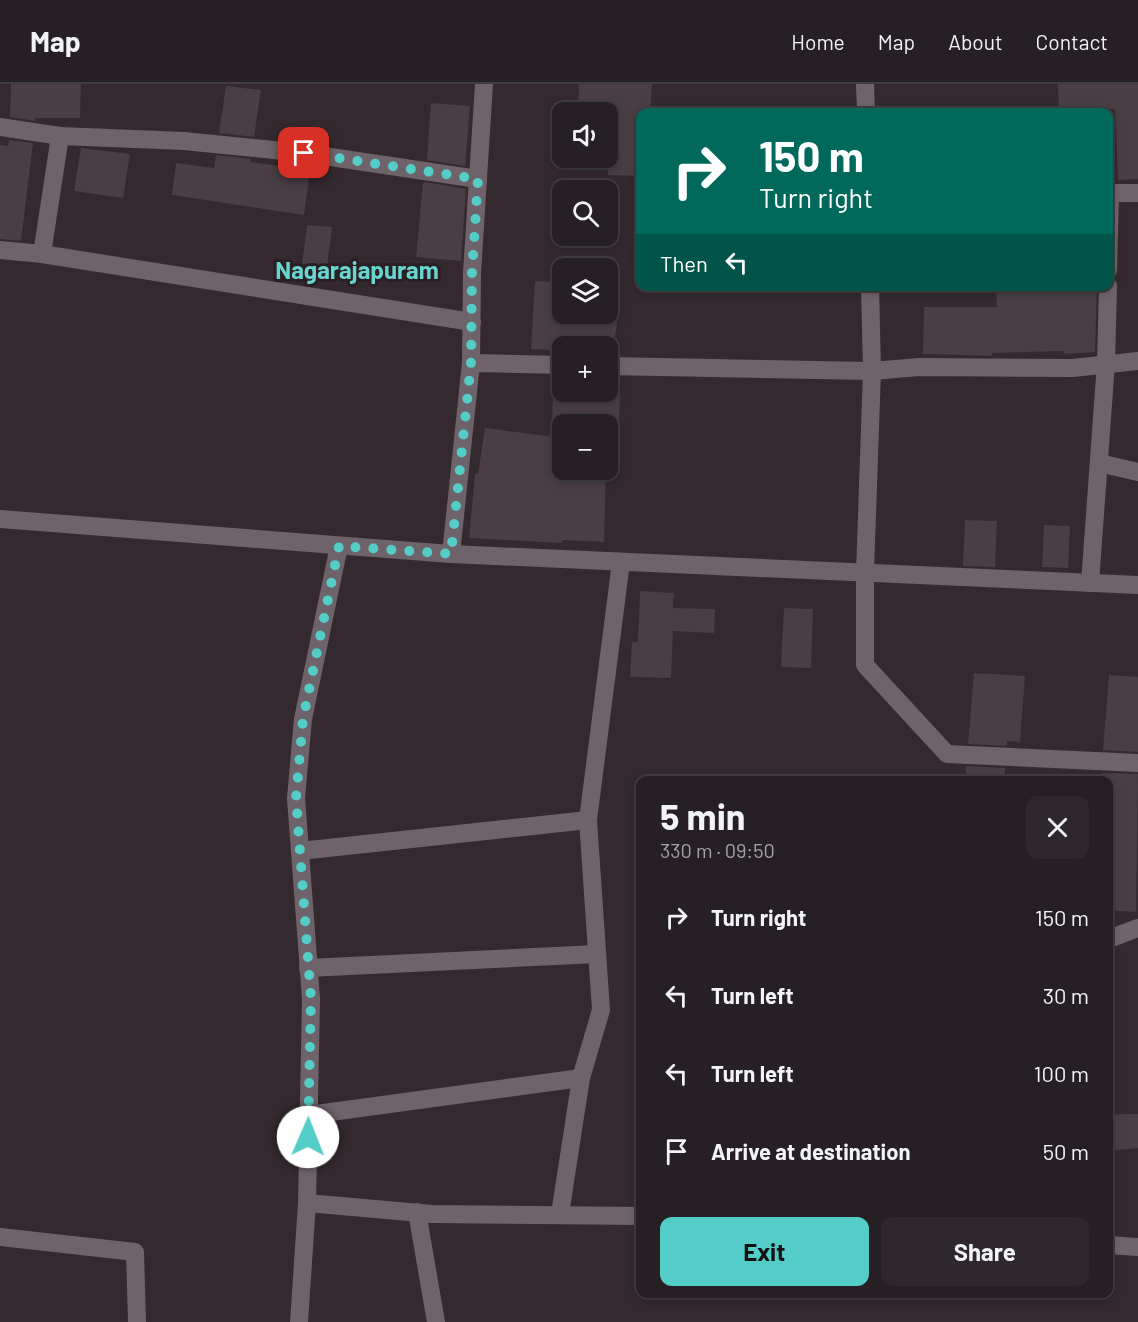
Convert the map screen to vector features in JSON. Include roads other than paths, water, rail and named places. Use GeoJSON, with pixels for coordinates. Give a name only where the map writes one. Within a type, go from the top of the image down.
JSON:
{"type":"FeatureCollection","features":[{"type":"Feature","properties":{"kind":"street"},"geometry":{"type":"LineString","coordinates":[[451,554],[471,363],[472,273],[484,84]]}},
{"type":"Feature","properties":{"kind":"street"},"geometry":{"type":"LineString","coordinates":[[865,84],[866,108]]}},
{"type":"Feature","properties":{"kind":"street"},"geometry":{"type":"LineString","coordinates":[[0,127],[60,136],[184,141],[304,153],[478,179]]}},
{"type":"Feature","properties":{"kind":"street"},"geometry":{"type":"LineString","coordinates":[[42,254],[60,136]]}},
{"type":"Feature","properties":{"kind":"street"},"geometry":{"type":"LineString","coordinates":[[1113,193],[1138,193]]}},
{"type":"Feature","properties":{"kind":"street"},"geometry":{"type":"LineString","coordinates":[[0,250],[42,254],[472,322]]}},
{"type":"Feature","properties":{"kind":"street"},"geometry":{"type":"LineString","coordinates":[[870,291],[872,371],[865,572],[865,665],[947,754],[1138,763]]}},
{"type":"Feature","properties":{"kind":"street"},"geometry":{"type":"LineString","coordinates":[[1090,583],[1106,363],[1108,291]]}},
{"type":"Feature","properties":{"kind":"street"},"geometry":{"type":"LineString","coordinates":[[618,366],[872,371],[919,367],[1073,368],[1138,361]]}},
{"type":"Feature","properties":{"kind":"street"},"geometry":{"type":"LineString","coordinates":[[471,363],[552,365]]}},
{"type":"Feature","properties":{"kind":"street"},"geometry":{"type":"LineString","coordinates":[[1099,463],[1138,472]]}},
{"type":"Feature","properties":{"kind":"street"},"geometry":{"type":"LineString","coordinates":[[0,519],[451,554],[1138,585]]}},
{"type":"Feature","properties":{"kind":"street"},"geometry":{"type":"LineString","coordinates":[[299,1322],[307,1203],[311,999],[296,798],[303,719],[339,546]]}},
{"type":"Feature","properties":{"kind":"street"},"geometry":{"type":"LineString","coordinates":[[561,1214],[581,1078],[601,1010],[588,820],[621,562]]}},
{"type":"Feature","properties":{"kind":"street"},"geometry":{"type":"LineString","coordinates":[[300,852],[588,820]]}},
{"type":"Feature","properties":{"kind":"street"},"geometry":{"type":"LineString","coordinates":[[1113,937],[1138,928]]}},
{"type":"Feature","properties":{"kind":"street"},"geometry":{"type":"LineString","coordinates":[[308,969],[597,954]]}},
{"type":"Feature","properties":{"kind":"street"},"geometry":{"type":"LineString","coordinates":[[309,1115],[581,1078]]}},
{"type":"Feature","properties":{"kind":"street"},"geometry":{"type":"LineString","coordinates":[[307,1203],[417,1212],[636,1216]]}},
{"type":"Feature","properties":{"kind":"street"},"geometry":{"type":"LineString","coordinates":[[417,1212],[436,1322]]}},
{"type":"Feature","properties":{"kind":"street"},"geometry":{"type":"LineString","coordinates":[[0,1237],[135,1252],[137,1322]]}},
{"type":"Feature","properties":{"kind":"street"},"geometry":{"type":"LineString","coordinates":[[1113,1245],[1138,1247]]}},
{"type":"Feature","properties":{"kind":"district","name":"Nagarajapuram"},"geometry":{"type":"Point","coordinates":[357,269]}}]}
